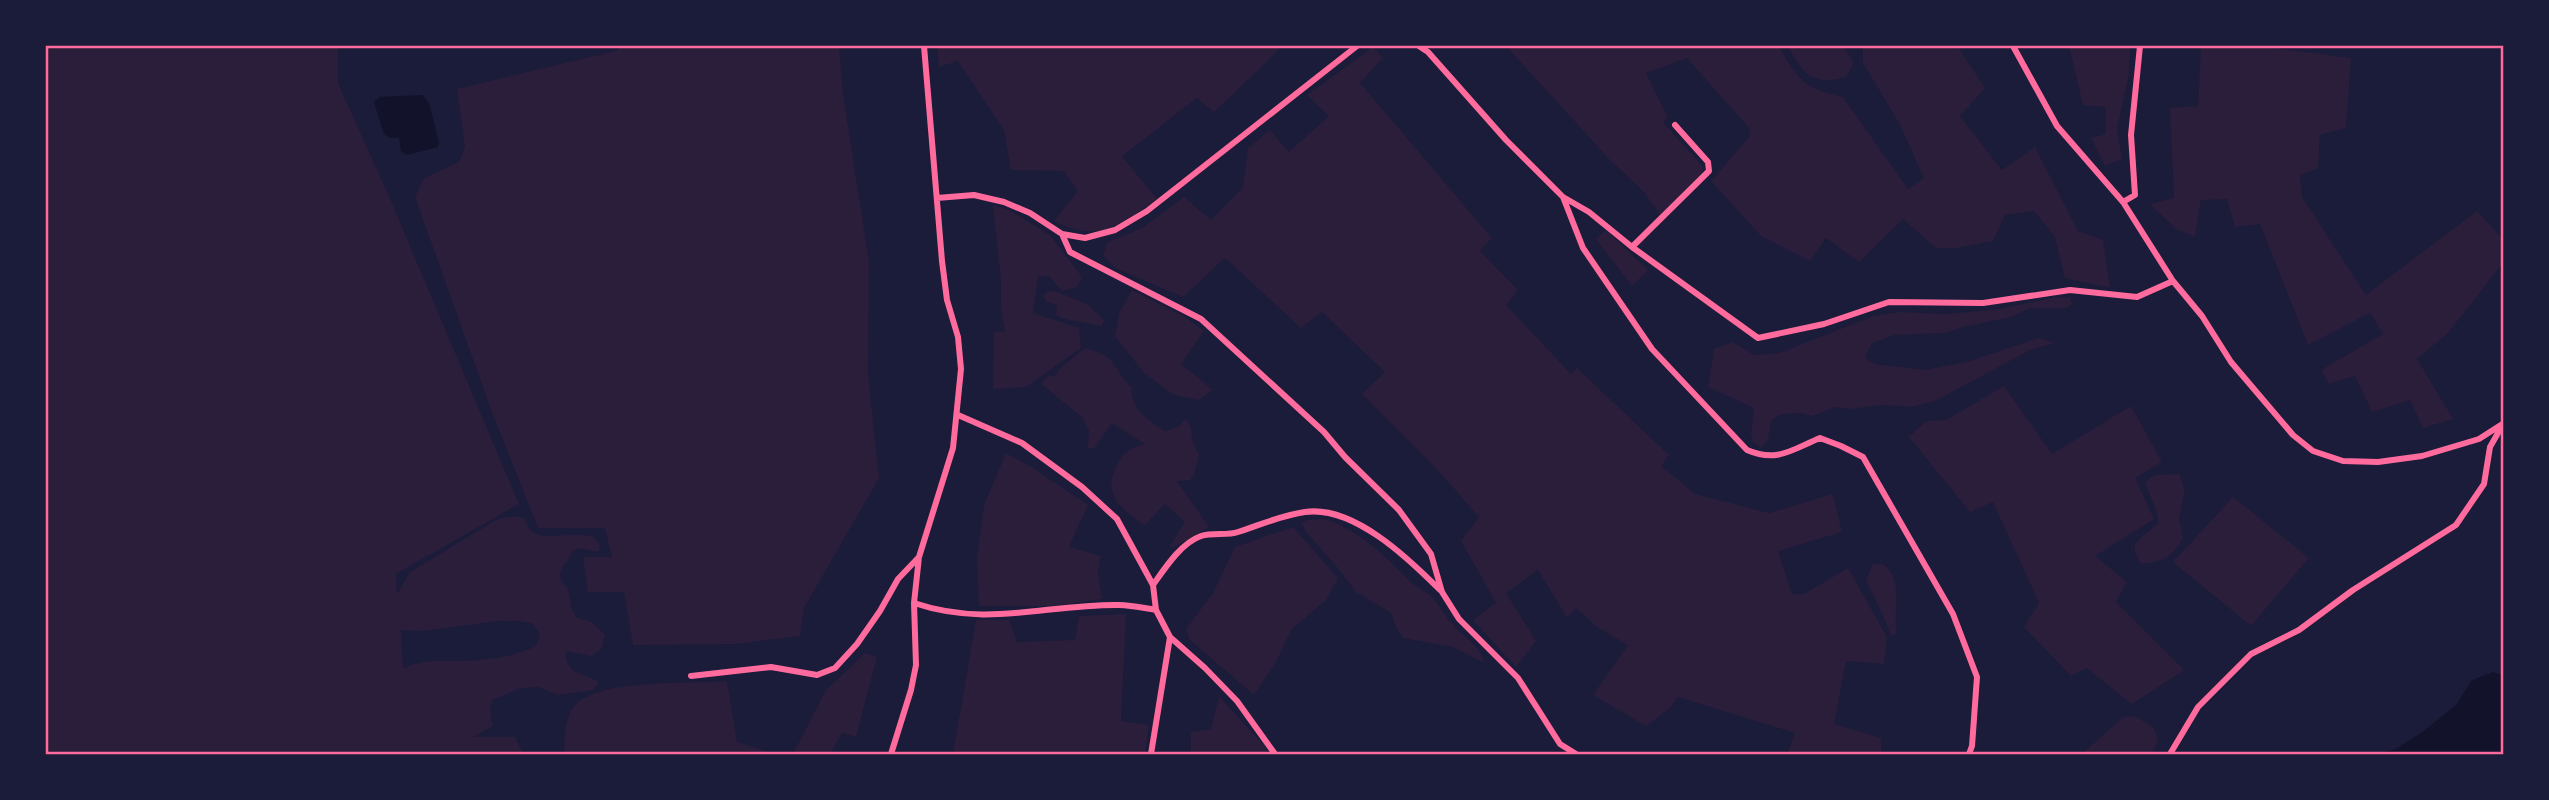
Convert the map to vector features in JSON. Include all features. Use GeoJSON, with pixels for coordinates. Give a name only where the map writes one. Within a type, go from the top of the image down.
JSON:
{"type":"FeatureCollection","features":[{"type":"Feature","properties":{"kind":"street"},"geometry":{"type":"LineString","coordinates":[[891,754],[911,690],[916,664],[914,603],[919,557],[953,448],[961,369],[958,337],[947,300],[924,46]]}},
{"type":"Feature","properties":{"kind":"street"},"geometry":{"type":"LineString","coordinates":[[937,198],[974,195],[1004,202],[1030,213],[1062,234],[1085,238],[1115,230],[1147,211],[1357,46]]}},
{"type":"Feature","properties":{"kind":"street"},"geometry":{"type":"LineString","coordinates":[[1419,46],[1428,52],[1506,140],[1563,197],[1589,212],[1632,247],[1758,338],[1824,324],[1889,302],[1983,303],[2070,290],[2137,298],[2173,281]]}},
{"type":"Feature","properties":{"kind":"street"},"geometry":{"type":"LineString","coordinates":[[2012,46],[2057,126],[2123,202],[2173,281],[2202,316],[2231,362],[2293,435],[2312,451],[2343,461],[2378,462],[2422,456],[2479,439],[2503,423]]}},
{"type":"Feature","properties":{"kind":"street"},"geometry":{"type":"LineString","coordinates":[[2123,202],[2135,195],[2131,135],[2140,46]]}},
{"type":"Feature","properties":{"kind":"street"},"geometry":{"type":"LineString","coordinates":[[1632,247],[1709,170],[1708,162],[1675,125]]}},
{"type":"Feature","properties":{"kind":"street"},"geometry":{"type":"LineString","coordinates":[[1563,197],[1583,248],[1652,349],[1747,450],[1762,457],[1775,456],[1820,438],[1863,457],[1954,614],[1977,677],[1972,747],[1969,754]]}},
{"type":"Feature","properties":{"kind":"street"},"geometry":{"type":"LineString","coordinates":[[1062,234],[1070,252],[1201,319],[1324,432],[1345,457],[1399,510],[1431,554],[1442,592]]}},
{"type":"Feature","properties":{"kind":"street"},"geometry":{"type":"LineString","coordinates":[[958,415],[1022,443],[1082,487],[1117,519],[1153,585],[1156,610],[1170,637],[1237,701],[1275,754]]}},
{"type":"Feature","properties":{"kind":"street"},"geometry":{"type":"LineString","coordinates":[[2170,754],[2198,707],[2251,654],[2299,629],[2353,590],[2456,525],[2484,484],[2490,447],[2503,423]]}},
{"type":"Feature","properties":{"kind":"street"},"geometry":{"type":"LineString","coordinates":[[1153,585],[1174,556],[1201,536],[1235,533],[1307,511],[1336,513],[1368,529],[1427,576],[1442,592],[1459,619],[1518,678],[1560,744],[1576,754]]}},
{"type":"Feature","properties":{"kind":"street"},"geometry":{"type":"LineString","coordinates":[[691,676],[771,667],[817,675],[835,668],[872,622],[898,579],[919,557]]}},
{"type":"Feature","properties":{"kind":"street"},"geometry":{"type":"LineString","coordinates":[[914,603],[942,613],[981,615],[1119,605],[1156,610]]}},
{"type":"Feature","properties":{"kind":"street"},"geometry":{"type":"LineString","coordinates":[[1151,754],[1170,637]]}},
{"type":"Feature","properties":{"kind":"shaded area"},"geometry":{"type":"Polygon","coordinates":[[[46,46],[338,46],[338,83],[519,504],[396,574],[397,594],[410,572],[496,520],[524,518],[531,531],[538,535],[594,537],[600,546],[598,552],[579,548],[572,552],[560,574],[568,588],[572,610],[577,618],[592,622],[605,635],[602,648],[592,656],[566,651],[569,665],[576,672],[599,682],[593,690],[558,695],[538,687],[521,688],[492,700],[490,711],[493,726],[473,737],[515,737],[523,754],[46,754],[46,46]],[[498,621],[422,631],[401,630],[403,669],[424,662],[500,657],[536,646],[540,634],[533,624],[498,621]]]}},
{"type":"Feature","properties":{"kind":"shaded area"},"geometry":{"type":"Polygon","coordinates":[[[618,46],[839,46],[843,94],[869,261],[868,375],[879,478],[804,608],[800,636],[736,644],[633,645],[624,592],[588,592],[583,557],[612,557],[605,528],[538,528],[493,415],[415,197],[424,178],[459,162],[465,147],[457,89],[619,50],[618,46]]]}},
{"type":"Feature","properties":{"kind":"shaded area"},"geometry":{"type":"Polygon","coordinates":[[[937,46],[1280,46],[1273,56],[1214,112],[1197,98],[1122,156],[1157,199],[1120,223],[1097,231],[1084,231],[1054,221],[1078,191],[1064,171],[1011,170],[1004,130],[958,61],[939,67],[937,46]]]}},
{"type":"Feature","properties":{"kind":"shaded area"},"geometry":{"type":"Polygon","coordinates":[[[1506,46],[1779,46],[1803,81],[1843,97],[1908,189],[1924,178],[1899,123],[1863,63],[1863,46],[1957,46],[1985,88],[1960,116],[2002,170],[2035,147],[2078,231],[2103,240],[2110,288],[2065,278],[2055,237],[2034,211],[2005,215],[1993,241],[1956,248],[1936,248],[1903,219],[1859,262],[1826,238],[1810,261],[1761,236],[1711,181],[1749,137],[1750,129],[1687,58],[1646,73],[1668,118],[1663,122],[1704,168],[1700,176],[1660,215],[1644,192],[1608,158],[1506,46]]]}},
{"type":"Feature","properties":{"kind":"shaded area"},"geometry":{"type":"Polygon","coordinates":[[[1788,46],[1843,46],[1854,63],[1846,77],[1817,79],[1804,71],[1788,46]]]}},
{"type":"Feature","properties":{"kind":"shaded area"},"geometry":{"type":"Polygon","coordinates":[[[2069,46],[2130,46],[2129,74],[2117,129],[2122,159],[2105,166],[2091,138],[2106,134],[2106,107],[2083,105],[2069,46]]]}},
{"type":"Feature","properties":{"kind":"shaded area"},"geometry":{"type":"Polygon","coordinates":[[[2201,46],[2260,46],[2351,58],[2346,128],[2320,135],[2318,168],[2300,175],[2302,197],[2366,295],[2477,211],[2503,239],[2503,263],[2448,333],[2417,359],[2453,419],[2423,428],[2410,400],[2372,412],[2355,376],[2329,384],[2321,370],[2383,334],[2370,313],[2308,345],[2260,224],[2235,227],[2227,199],[2201,200],[2195,237],[2176,229],[2150,204],[2174,198],[2170,108],[2198,106],[2201,46]]]}},
{"type":"Feature","properties":{"kind":"shaded area"},"geometry":{"type":"Polygon","coordinates":[[[1373,47],[1383,58],[1360,83],[1492,238],[1480,251],[1518,290],[1506,305],[1571,374],[1577,368],[1669,455],[1661,466],[1695,494],[1769,513],[1833,494],[1842,532],[1778,551],[1792,594],[1804,594],[1848,568],[1887,637],[1884,664],[1846,661],[1834,724],[1881,738],[1881,754],[1787,754],[1795,733],[1678,697],[1670,708],[1646,726],[1593,695],[1628,645],[1597,627],[1576,608],[1567,618],[1538,570],[1506,593],[1536,641],[1516,667],[1473,620],[1496,603],[1461,541],[1479,517],[1435,467],[1362,394],[1385,372],[1322,312],[1301,328],[1225,258],[1183,297],[1115,268],[1103,255],[1108,242],[1142,228],[1184,197],[1211,220],[1243,187],[1248,148],[1270,130],[1289,152],[1329,116],[1307,95],[1373,47]]]}},
{"type":"Feature","properties":{"kind":"shaded area"},"geometry":{"type":"Polygon","coordinates":[[[422,95],[429,103],[438,147],[407,155],[401,151],[399,138],[390,138],[384,134],[374,102],[380,97],[422,95]]]}},
{"type":"Feature","properties":{"kind":"shaded area"},"geometry":{"type":"Polygon","coordinates":[[[993,205],[1009,210],[1050,235],[1082,277],[1077,287],[1062,291],[1049,276],[1038,276],[1033,313],[1079,328],[1081,348],[1026,387],[993,389],[994,332],[1005,332],[993,205]]]}},
{"type":"Feature","properties":{"kind":"shaded area"},"geometry":{"type":"Polygon","coordinates":[[[1606,230],[1648,270],[1632,286],[1596,239],[1606,230]]]}},
{"type":"Feature","properties":{"kind":"shaded area"},"geometry":{"type":"Polygon","coordinates":[[[1132,290],[1185,317],[1204,331],[1181,364],[1213,390],[1199,400],[1174,395],[1144,373],[1115,336],[1119,313],[1132,290]]]}},
{"type":"Feature","properties":{"kind":"shaded area"},"geometry":{"type":"Polygon","coordinates":[[[1055,291],[1087,304],[1104,320],[1102,326],[1056,315],[1057,305],[1047,302],[1043,296],[1047,292],[1055,291]]]}},
{"type":"Feature","properties":{"kind":"shaded area"},"geometry":{"type":"Polygon","coordinates":[[[2055,297],[2070,298],[2072,304],[2067,308],[2030,308],[2011,317],[1945,333],[1895,335],[1872,343],[1865,358],[1874,364],[1924,370],[1967,362],[2038,338],[2055,343],[2032,349],[1935,401],[1911,407],[1836,407],[1812,416],[1800,413],[1781,414],[1772,420],[1767,442],[1761,448],[1753,442],[1751,433],[1754,408],[1708,387],[1714,349],[1733,342],[1754,355],[1780,353],[1873,316],[1899,312],[1946,314],[2000,309],[2055,297]]]}},
{"type":"Feature","properties":{"kind":"shaded area"},"geometry":{"type":"Polygon","coordinates":[[[1085,348],[1096,351],[1113,363],[1132,388],[1134,402],[1142,414],[1153,423],[1165,431],[1178,427],[1186,419],[1191,427],[1192,440],[1199,455],[1194,475],[1190,480],[1177,481],[1209,527],[1173,548],[1169,547],[1185,522],[1165,504],[1145,525],[1116,501],[1113,493],[1111,485],[1120,460],[1129,451],[1145,444],[1112,423],[1094,449],[1088,448],[1089,431],[1083,418],[1041,384],[1048,375],[1055,376],[1060,368],[1085,348]]]}},
{"type":"Feature","properties":{"kind":"shaded area"},"geometry":{"type":"Polygon","coordinates":[[[2004,386],[2052,454],[2131,406],[2162,462],[2135,478],[2154,519],[2095,556],[2127,582],[2116,602],[2184,670],[2132,704],[2086,668],[2071,676],[2024,627],[2039,603],[1993,502],[1970,512],[1909,437],[1926,421],[1946,420],[2004,386]]]}},
{"type":"Feature","properties":{"kind":"shaded area"},"geometry":{"type":"Polygon","coordinates":[[[1006,453],[1088,505],[1069,547],[1101,556],[1098,572],[1102,599],[1053,606],[979,606],[977,558],[984,505],[1006,453]]]}},
{"type":"Feature","properties":{"kind":"shaded area"},"geometry":{"type":"Polygon","coordinates":[[[2179,474],[2185,490],[2179,519],[2183,537],[2167,557],[2142,564],[2135,545],[2158,523],[2145,482],[2155,475],[2179,474]]]}},
{"type":"Feature","properties":{"kind":"shaded area"},"geometry":{"type":"Polygon","coordinates":[[[2233,497],[2309,558],[2251,626],[2173,562],[2233,497]]]}},
{"type":"Feature","properties":{"kind":"shaded area"},"geometry":{"type":"Polygon","coordinates":[[[1324,519],[1361,537],[1412,583],[1432,597],[1451,623],[1476,647],[1484,663],[1453,647],[1403,638],[1391,613],[1356,592],[1305,531],[1302,523],[1324,519]]]}},
{"type":"Feature","properties":{"kind":"shaded area"},"geometry":{"type":"Polygon","coordinates":[[[1293,527],[1338,578],[1326,600],[1291,630],[1277,660],[1254,695],[1189,639],[1186,629],[1213,593],[1235,547],[1293,527]]]}},
{"type":"Feature","properties":{"kind":"shaded area"},"geometry":{"type":"Polygon","coordinates":[[[1873,564],[1883,564],[1890,571],[1896,587],[1897,633],[1891,636],[1866,580],[1873,564]]]}},
{"type":"Feature","properties":{"kind":"shaded area"},"geometry":{"type":"Polygon","coordinates":[[[1126,614],[1121,721],[1149,725],[1145,754],[953,754],[976,620],[1009,620],[1017,642],[1075,640],[1079,616],[1126,614]]]}},
{"type":"Feature","properties":{"kind":"shaded area"},"geometry":{"type":"Polygon","coordinates":[[[865,653],[877,657],[856,737],[842,733],[830,754],[793,754],[826,690],[865,653]]]}},
{"type":"Feature","properties":{"kind":"shaded area"},"geometry":{"type":"Polygon","coordinates":[[[2493,672],[2503,676],[2503,750],[2498,754],[2377,754],[2396,749],[2421,733],[2456,705],[2472,680],[2493,672]]]}},
{"type":"Feature","properties":{"kind":"shaded area"},"geometry":{"type":"Polygon","coordinates":[[[727,681],[737,742],[775,754],[564,754],[570,714],[577,703],[590,695],[627,686],[727,681]]]}},
{"type":"Feature","properties":{"kind":"shaded area"},"geometry":{"type":"Polygon","coordinates":[[[1219,696],[1266,748],[1267,754],[1191,754],[1191,732],[1211,729],[1219,696]]]}},
{"type":"Feature","properties":{"kind":"shaded area"},"geometry":{"type":"Polygon","coordinates":[[[2135,716],[2154,728],[2158,741],[2151,754],[2082,754],[2123,717],[2135,716]]]}}]}
